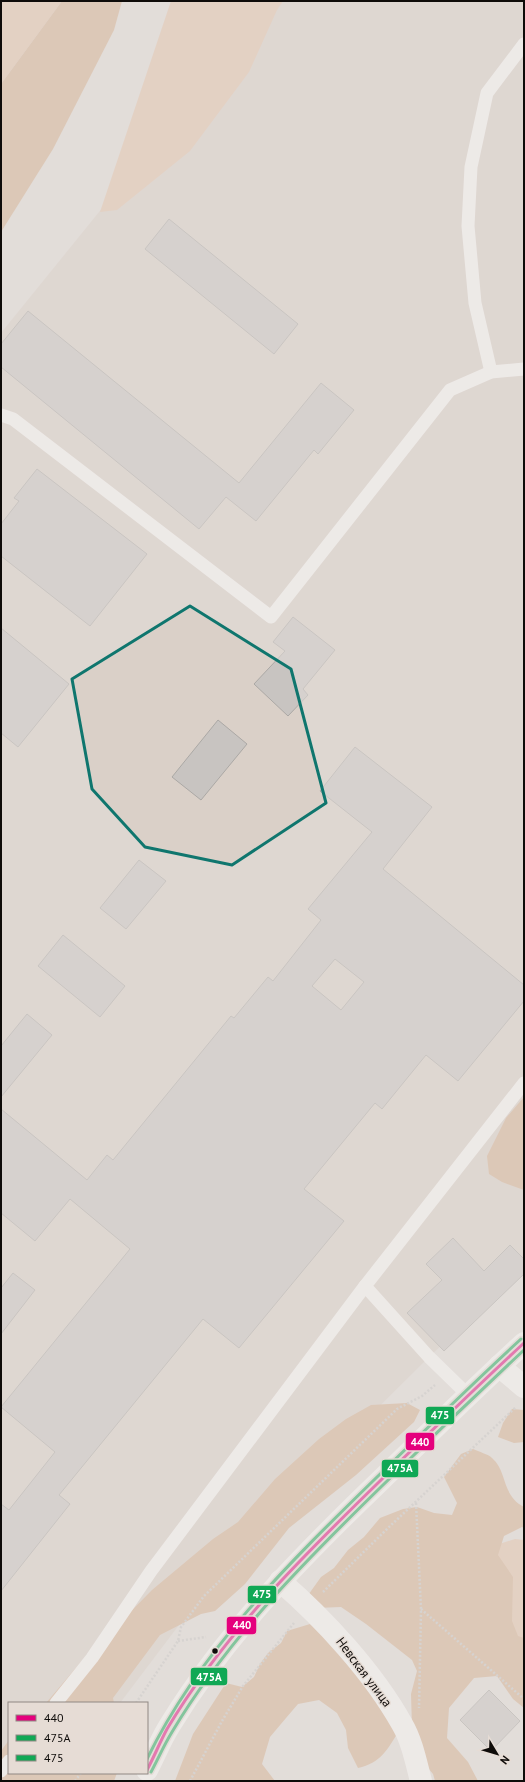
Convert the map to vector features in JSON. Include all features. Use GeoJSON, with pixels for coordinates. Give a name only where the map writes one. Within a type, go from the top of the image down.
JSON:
{"type":"FeatureCollection","features":[{"type":"Feature","properties":{"kind":"main road"},"geometry":{"type":"LineString","coordinates":[[148,1768],[169,1726],[202,1676],[238,1629],[280,1580],[320,1538],[524,1343]]}},
{"type":"Feature","properties":{"kind":"main road"},"geometry":{"type":"LineString","coordinates":[[499,1366],[522,1396]]}},
{"type":"Feature","properties":{"kind":"main road","name":"Невская улица"},"geometry":{"type":"LineString","coordinates":[[280,1580],[309,1606],[365,1671],[402,1724],[411,1744],[421,1781]]}},
{"type":"Feature","properties":{"kind":"lane"},"geometry":{"type":"LineString","coordinates":[[491,372],[475,303],[468,226],[471,168],[487,93],[524,44]]}},
{"type":"Feature","properties":{"kind":"lane"},"geometry":{"type":"LineString","coordinates":[[1,415],[13,419],[271,617],[450,390],[491,372],[524,369]]}},
{"type":"Feature","properties":{"kind":"lane"},"geometry":{"type":"LineString","coordinates":[[57,1702],[92,1658],[151,1571],[365,1286],[524,1083]]}},
{"type":"Feature","properties":{"kind":"lane"},"geometry":{"type":"LineString","coordinates":[[365,1286],[468,1395]]}},
{"type":"Feature","properties":{"kind":"lane"},"geometry":{"type":"LineString","coordinates":[[1,1771],[8,1762]]}},
{"type":"Feature","properties":{"kind":"path"},"geometry":{"type":"LineString","coordinates":[[137,1702],[178,1641],[181,1627],[204,1596],[397,1409],[422,1396],[447,1374]]}},
{"type":"Feature","properties":{"kind":"path"},"geometry":{"type":"LineString","coordinates":[[190,1781],[222,1721],[243,1686],[277,1641],[309,1606],[416,1503],[522,1396]]}},
{"type":"Feature","properties":{"kind":"path"},"geometry":{"type":"LineString","coordinates":[[411,1744],[418,1723],[421,1609],[416,1503]]}},
{"type":"Feature","properties":{"kind":"path"},"geometry":{"type":"LineString","coordinates":[[421,1609],[524,1699]]}},
{"type":"Feature","properties":{"kind":"highlighted area"},"geometry":{"type":"Polygon","coordinates":[[[190,606],[291,669],[326,803],[232,865],[145,847],[92,789],[72,679],[190,606]]]}},
{"type":"Feature","properties":{"kind":"shaded area"},"geometry":{"type":"Polygon","coordinates":[[[1,1],[62,1],[1,84],[1,1]]]}},
{"type":"Feature","properties":{"kind":"shaded area"},"geometry":{"type":"Polygon","coordinates":[[[62,1],[122,1],[114,30],[53,149],[1,232],[1,84],[62,1]]]}},
{"type":"Feature","properties":{"kind":"shaded area"},"geometry":{"type":"Polygon","coordinates":[[[171,1],[283,1],[277,10],[249,72],[190,151],[117,210],[100,212],[171,1]]]}},
{"type":"Feature","properties":{"kind":"shaded area"},"geometry":{"type":"Polygon","coordinates":[[[270,1],[524,1],[524,1268],[429,1357],[238,1547],[121,1702],[8,1702],[8,1774],[1,1781],[1,333],[270,1]]]}},
{"type":"Feature","properties":{"kind":"shaded area"},"geometry":{"type":"Polygon","coordinates":[[[524,1097],[524,1190],[502,1182],[489,1174],[487,1156],[506,1118],[524,1097]]]}},
{"type":"Feature","properties":{"kind":"shaded area"},"geometry":{"type":"Polygon","coordinates":[[[407,1403],[420,1410],[414,1422],[356,1475],[289,1528],[245,1584],[215,1611],[201,1614],[160,1635],[113,1698],[114,1702],[47,1702],[80,1663],[152,1590],[213,1539],[238,1522],[275,1479],[319,1439],[346,1419],[371,1405],[407,1403]]]}},
{"type":"Feature","properties":{"kind":"shaded area"},"geometry":{"type":"Polygon","coordinates":[[[512,1409],[524,1410],[524,1442],[514,1443],[498,1437],[503,1423],[512,1409]]]}},
{"type":"Feature","properties":{"kind":"shaded area"},"geometry":{"type":"Polygon","coordinates":[[[473,1449],[486,1454],[497,1464],[501,1470],[508,1490],[517,1502],[524,1507],[524,1528],[522,1527],[504,1536],[498,1555],[513,1577],[512,1621],[518,1636],[524,1638],[524,1708],[513,1699],[497,1676],[474,1678],[449,1708],[447,1738],[468,1762],[478,1781],[435,1781],[433,1774],[419,1757],[412,1727],[411,1694],[417,1671],[412,1660],[366,1624],[341,1607],[316,1608],[306,1598],[321,1577],[334,1568],[348,1550],[364,1537],[380,1518],[403,1509],[417,1507],[434,1513],[452,1515],[457,1503],[444,1477],[461,1454],[473,1449]]]}},
{"type":"Feature","properties":{"kind":"shaded area"},"geometry":{"type":"Polygon","coordinates":[[[515,1539],[524,1540],[524,1648],[521,1648],[478,1563],[496,1545],[515,1539]]]}},
{"type":"Feature","properties":{"kind":"shaded area"},"geometry":{"type":"Polygon","coordinates":[[[310,1624],[339,1643],[399,1731],[383,1755],[372,1763],[358,1768],[348,1748],[346,1730],[337,1713],[319,1700],[298,1704],[270,1737],[262,1764],[275,1781],[175,1781],[193,1734],[226,1683],[242,1687],[254,1677],[260,1664],[268,1653],[281,1643],[287,1631],[310,1624]]]}},
{"type":"Feature","properties":{"kind":"shaded area"},"geometry":{"type":"Polygon","coordinates":[[[8,1741],[8,1774],[117,1774],[114,1781],[1,1781],[1,1751],[8,1741]]]}},
{"type":"Feature","properties":{"kind":"building"},"geometry":{"type":"Polygon","coordinates":[[[169,219],[298,324],[274,354],[145,249],[169,219]]]}},
{"type":"Feature","properties":{"kind":"building"},"geometry":{"type":"Polygon","coordinates":[[[28,311],[239,483],[321,383],[354,410],[318,454],[314,450],[256,521],[226,497],[199,529],[1,367],[1,344],[28,311]]]}},
{"type":"Feature","properties":{"kind":"building"},"geometry":{"type":"Polygon","coordinates":[[[37,469],[147,554],[90,626],[1,556],[1,524],[19,501],[14,498],[37,469]]]}},
{"type":"Feature","properties":{"kind":"building"},"geometry":{"type":"Polygon","coordinates":[[[293,617],[335,650],[303,689],[308,695],[288,716],[254,684],[285,651],[273,642],[293,617]]]}},
{"type":"Feature","properties":{"kind":"building"},"geometry":{"type":"Polygon","coordinates":[[[1,628],[69,684],[18,747],[1,733],[1,628]]]}},
{"type":"Feature","properties":{"kind":"building"},"geometry":{"type":"Polygon","coordinates":[[[218,720],[247,744],[201,800],[172,777],[218,720]]]}},
{"type":"Feature","properties":{"kind":"building"},"geometry":{"type":"Polygon","coordinates":[[[355,747],[432,807],[383,869],[524,985],[524,1001],[458,1081],[426,1055],[382,1109],[375,1103],[304,1189],[344,1221],[239,1348],[203,1319],[59,1495],[70,1504],[1,1591],[1,1504],[9,1510],[55,1452],[1,1407],[130,1249],[70,1199],[35,1241],[1,1213],[1,1109],[87,1180],[107,1155],[113,1160],[231,1016],[234,1018],[268,977],[273,981],[321,920],[308,909],[372,832],[320,791],[355,747]],[[335,959],[312,986],[341,1010],[364,982],[335,959]]]}},
{"type":"Feature","properties":{"kind":"building"},"geometry":{"type":"Polygon","coordinates":[[[139,860],[166,881],[126,929],[100,908],[139,860]]]}},
{"type":"Feature","properties":{"kind":"building"},"geometry":{"type":"Polygon","coordinates":[[[63,935],[125,986],[100,1017],[38,966],[63,935]]]}},
{"type":"Feature","properties":{"kind":"building"},"geometry":{"type":"Polygon","coordinates":[[[27,1014],[52,1035],[1,1097],[1,1046],[27,1014]]]}},
{"type":"Feature","properties":{"kind":"building"},"geometry":{"type":"Polygon","coordinates":[[[453,1238],[484,1271],[510,1245],[524,1259],[524,1274],[444,1351],[407,1313],[442,1280],[426,1264],[453,1238]]]}},
{"type":"Feature","properties":{"kind":"building"},"geometry":{"type":"Polygon","coordinates":[[[13,1273],[35,1290],[1,1334],[1,1288],[13,1273]]]}},
{"type":"Feature","properties":{"kind":"building"},"geometry":{"type":"Polygon","coordinates":[[[489,1690],[520,1721],[491,1751],[460,1720],[489,1690]]]}},
{"type":"Feature","properties":{"kind":"transit line","name":"475"},"geometry":{"type":"LineString","coordinates":[[148,1757],[168,1719],[193,1681],[220,1645],[279,1576],[447,1409],[521,1339]]}},
{"type":"Feature","properties":{"kind":"transit line","name":"440"},"geometry":{"type":"LineString","coordinates":[[148,1768],[167,1729],[189,1694],[238,1629],[265,1598],[351,1510],[524,1343]]}},
{"type":"Feature","properties":{"kind":"transit line","name":"475А"},"geometry":{"type":"LineString","coordinates":[[151,1772],[169,1737],[194,1697],[243,1632],[270,1601],[297,1571],[355,1513],[436,1433],[524,1350]]}}]}
